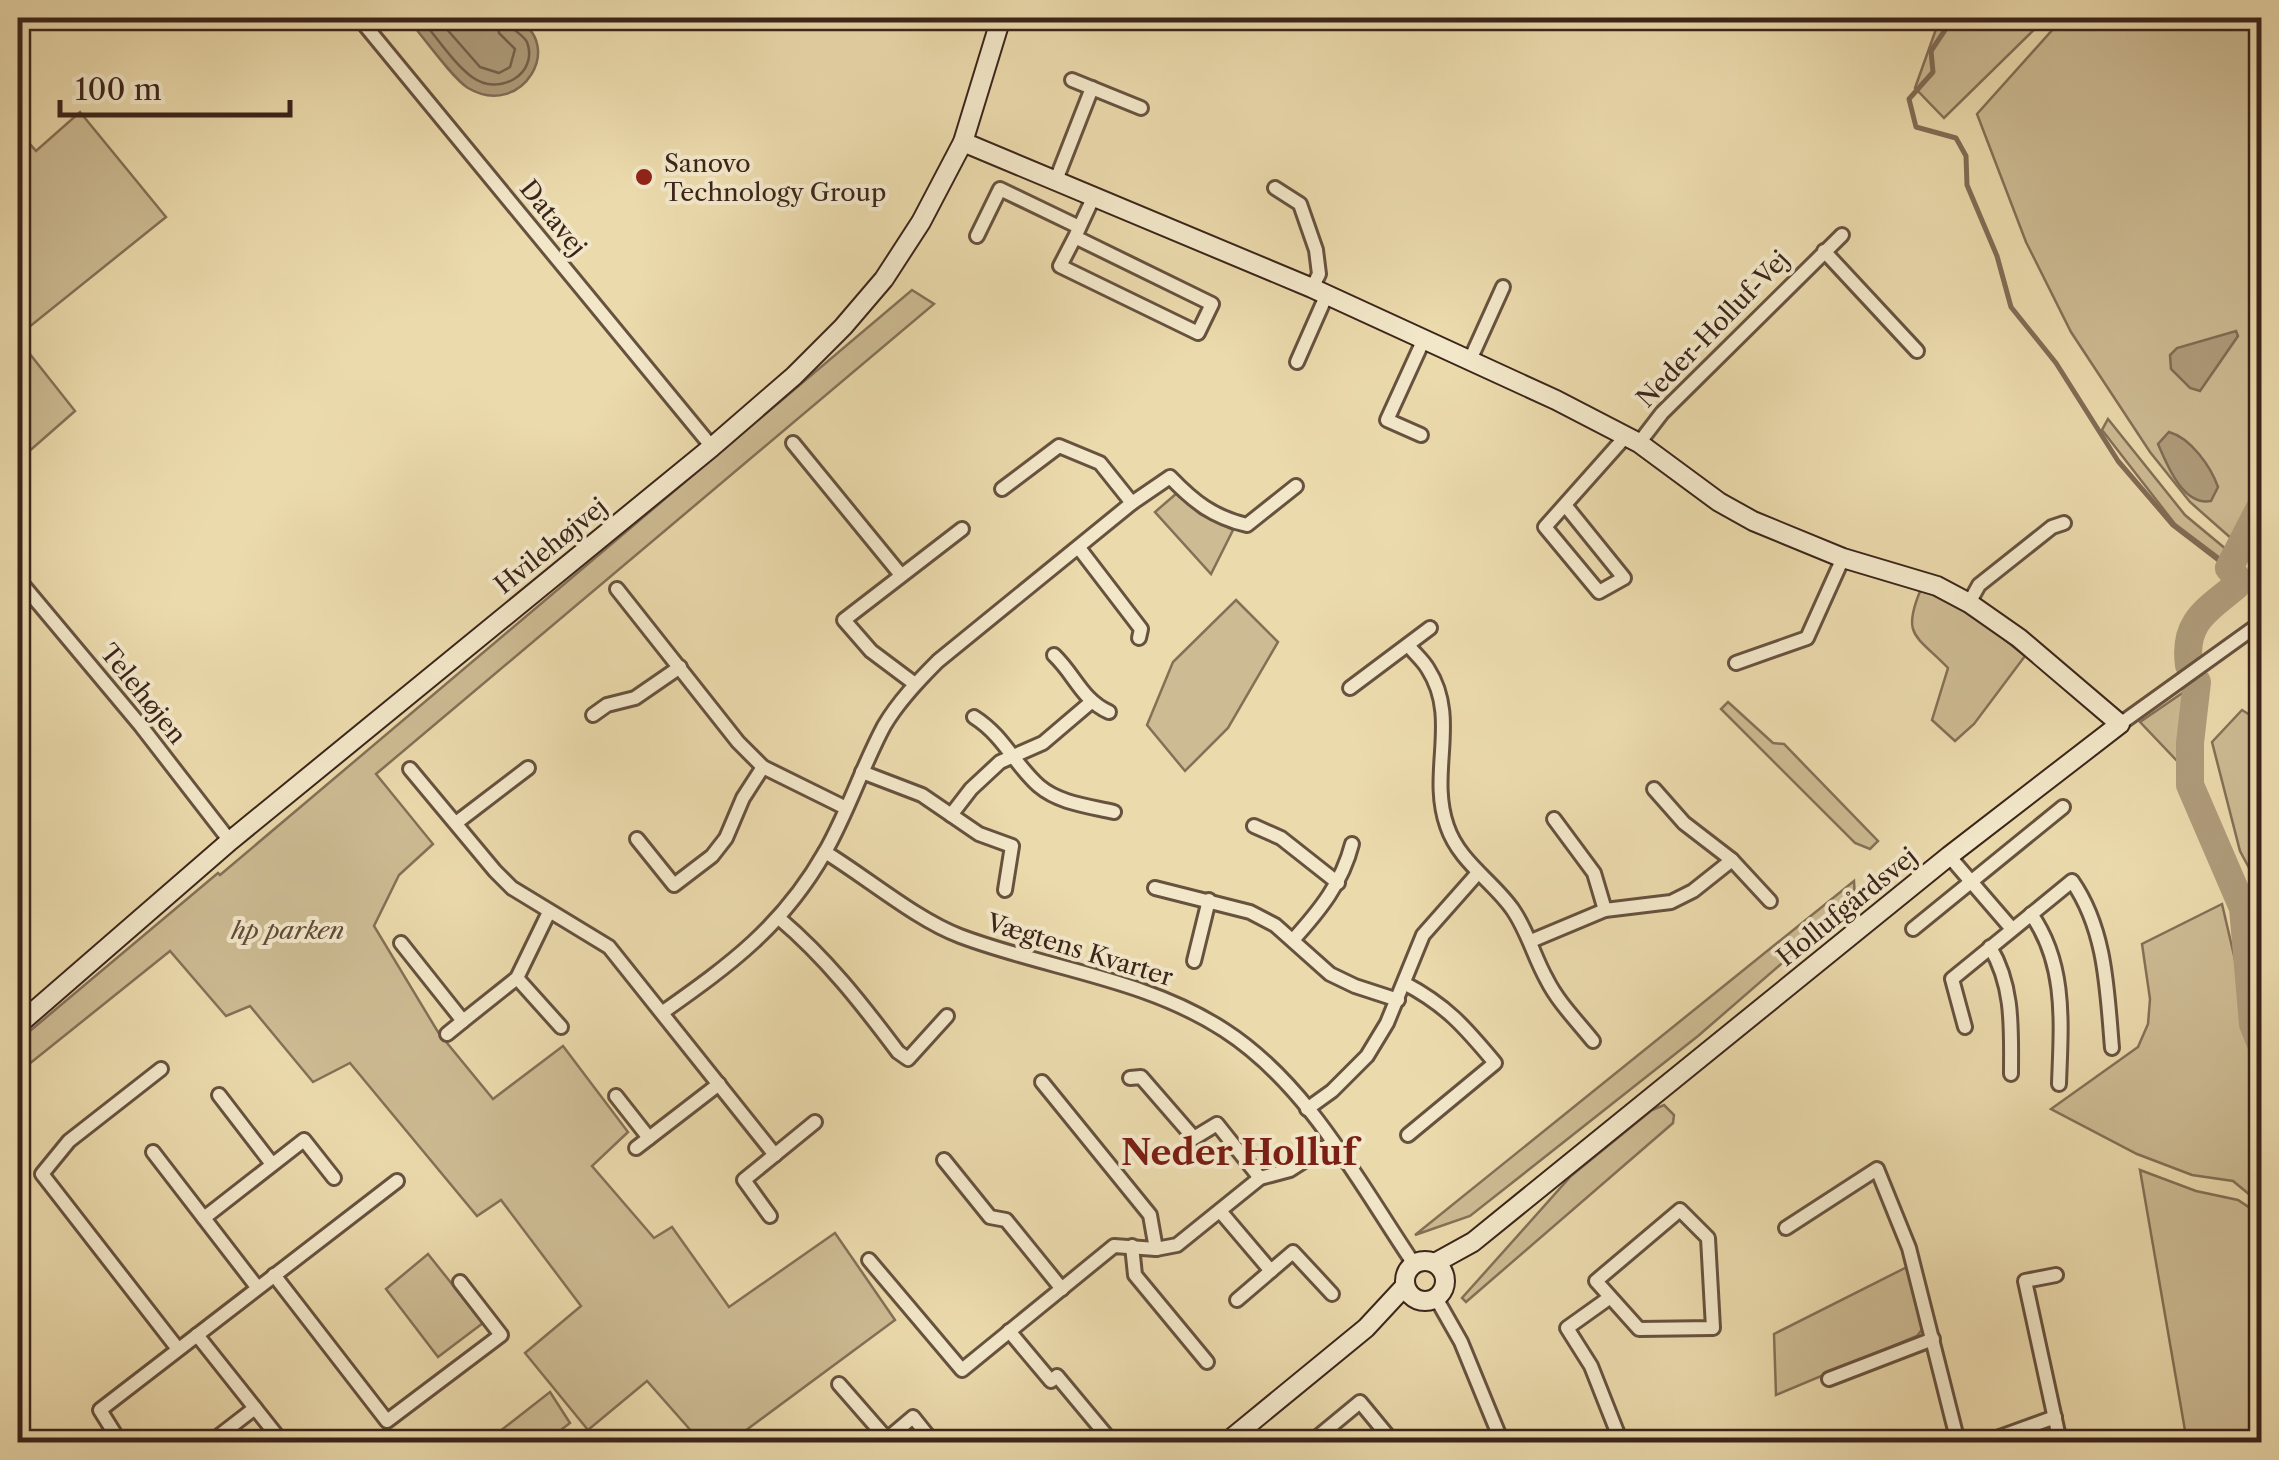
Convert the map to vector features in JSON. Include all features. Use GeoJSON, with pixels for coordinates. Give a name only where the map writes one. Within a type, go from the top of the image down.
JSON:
{"type":"FeatureCollection","features":[{"type":"Feature","properties":{"kind":"street","name":"Datavej"},"geometry":{"type":"LineString","coordinates":[[359,18],[712,447]]}},
{"type":"Feature","properties":{"kind":"street","name":"Hvilehøjvej"},"geometry":{"type":"LineString","coordinates":[[18,1026],[230,841],[794,376],[884,280],[920,222],[963,142],[1002,18]]}},
{"type":"Feature","properties":{"kind":"street"},"geometry":{"type":"LineString","coordinates":[[1072,80],[1142,108]]}},
{"type":"Feature","properties":{"kind":"street"},"geometry":{"type":"LineString","coordinates":[[1056,180],[1092,88]]}},
{"type":"Feature","properties":{"kind":"street","name":"Neder-Holluf-Vej"},"geometry":{"type":"LineString","coordinates":[[963,142],[1320,291],[1470,360],[1633,439],[1753,521],[1842,558],[1937,586],[2019,638],[2120,724]]}},
{"type":"Feature","properties":{"kind":"street"},"geometry":{"type":"LineString","coordinates":[[1275,188],[1300,204],[1316,250],[1320,291],[1297,362]]}},
{"type":"Feature","properties":{"kind":"street"},"geometry":{"type":"LineString","coordinates":[[977,236],[1000,189],[1077,232],[1212,304],[1198,334],[1060,266],[1077,232],[1094,196]]}},
{"type":"Feature","properties":{"kind":"street","name":"Neder-Holluf-Vej"},"geometry":{"type":"LineString","coordinates":[[1566,505],[1624,578],[1599,592],[1545,527],[1566,505],[1633,439],[1842,235]]}},
{"type":"Feature","properties":{"kind":"street","name":"Neder-Holluf-Vej"},"geometry":{"type":"LineString","coordinates":[[1824,252],[1917,351]]}},
{"type":"Feature","properties":{"kind":"street"},"geometry":{"type":"LineString","coordinates":[[1470,360],[1503,287]]}},
{"type":"Feature","properties":{"kind":"street"},"geometry":{"type":"LineString","coordinates":[[1421,435],[1387,420],[1424,339]]}},
{"type":"Feature","properties":{"kind":"street"},"geometry":{"type":"LineString","coordinates":[[793,444],[901,575]]}},
{"type":"Feature","properties":{"kind":"street"},"geometry":{"type":"LineString","coordinates":[[1002,489],[1059,446],[1100,462],[1132,503]]}},
{"type":"Feature","properties":{"kind":"street"},"geometry":{"type":"LineString","coordinates":[[663,1012],[738,958],[780,919],[825,852],[886,723],[938,661],[1132,503],[1170,478],[1196,503],[1220,518],[1247,525],[1296,486]]}},
{"type":"Feature","properties":{"kind":"street"},"geometry":{"type":"LineString","coordinates":[[1968,603],[1979,586],[2052,528],[2064,523]]}},
{"type":"Feature","properties":{"kind":"street"},"geometry":{"type":"LineString","coordinates":[[915,684],[871,651],[844,620],[962,530]]}},
{"type":"Feature","properties":{"kind":"street"},"geometry":{"type":"LineString","coordinates":[[1079,548],[1141,629],[1139,638]]}},
{"type":"Feature","properties":{"kind":"street"},"geometry":{"type":"LineString","coordinates":[[1736,662],[1807,638],[1842,558]]}},
{"type":"Feature","properties":{"kind":"street","name":"Telehøjen"},"geometry":{"type":"LineString","coordinates":[[18,579],[141,726],[230,841]]}},
{"type":"Feature","properties":{"kind":"street"},"geometry":{"type":"LineString","coordinates":[[617,589],[738,742],[763,767],[846,808]]}},
{"type":"Feature","properties":{"kind":"street","name":"Hollufgårdsvej"},"geometry":{"type":"LineString","coordinates":[[1440,1270],[1949,856],[2120,724],[2262,622]]}},
{"type":"Feature","properties":{"kind":"street"},"geometry":{"type":"LineString","coordinates":[[1350,688],[1430,628]]}},
{"type":"Feature","properties":{"kind":"street"},"geometry":{"type":"LineString","coordinates":[[1408,646],[1429,669],[1441,704],[1445,732],[1438,783],[1448,830],[1477,874],[1511,907],[1531,941],[1546,980],[1594,1041]]}},
{"type":"Feature","properties":{"kind":"street"},"geometry":{"type":"LineString","coordinates":[[1054,656],[1090,703],[1109,712]]}},
{"type":"Feature","properties":{"kind":"street"},"geometry":{"type":"LineString","coordinates":[[593,715],[607,706],[636,698],[680,667]]}},
{"type":"Feature","properties":{"kind":"street"},"geometry":{"type":"LineString","coordinates":[[951,815],[1000,762],[1043,743],[1090,703]]}},
{"type":"Feature","properties":{"kind":"street"},"geometry":{"type":"LineString","coordinates":[[974,717],[994,730],[1038,785],[1055,796],[1114,812]]}},
{"type":"Feature","properties":{"kind":"street"},"geometry":{"type":"LineString","coordinates":[[637,839],[674,885],[712,856],[726,838],[743,798],[763,767]]}},
{"type":"Feature","properties":{"kind":"street"},"geometry":{"type":"LineString","coordinates":[[456,823],[528,768]]}},
{"type":"Feature","properties":{"kind":"street"},"geometry":{"type":"LineString","coordinates":[[410,769],[495,872],[549,912],[610,947],[775,1155]]}},
{"type":"Feature","properties":{"kind":"street","name":"Vægtens Kvarter"},"geometry":{"type":"LineString","coordinates":[[862,772],[922,795],[979,834],[1012,846],[1004,890]]}},
{"type":"Feature","properties":{"kind":"street"},"geometry":{"type":"LineString","coordinates":[[1654,789],[1684,822],[1732,860],[1770,901]]}},
{"type":"Feature","properties":{"kind":"street"},"geometry":{"type":"LineString","coordinates":[[1914,929],[2063,807]]}},
{"type":"Feature","properties":{"kind":"street"},"geometry":{"type":"LineString","coordinates":[[1554,818],[1594,873],[1605,910]]}},
{"type":"Feature","properties":{"kind":"street"},"geometry":{"type":"LineString","coordinates":[[1254,826],[1281,838],[1338,883]]}},
{"type":"Feature","properties":{"kind":"street"},"geometry":{"type":"LineString","coordinates":[[1293,940],[1338,883],[1352,844]]}},
{"type":"Feature","properties":{"kind":"street","name":"Vægtens Kvarter"},"geometry":{"type":"LineString","coordinates":[[825,852],[955,934],[1143,990],[1225,1030],[1308,1109],[1414,1264]]}},
{"type":"Feature","properties":{"kind":"street"},"geometry":{"type":"LineString","coordinates":[[1949,856],[2012,930]]}},
{"type":"Feature","properties":{"kind":"street"},"geometry":{"type":"LineString","coordinates":[[1531,941],[1605,910],[1671,902],[1732,860]]}},
{"type":"Feature","properties":{"kind":"street"},"geometry":{"type":"LineString","coordinates":[[1308,1109],[1367,1056],[1398,1000],[1423,935],[1477,874]]}},
{"type":"Feature","properties":{"kind":"street"},"geometry":{"type":"LineString","coordinates":[[1965,1027],[1952,979],[2072,881],[2086,902],[2098,935],[2112,1048]]}},
{"type":"Feature","properties":{"kind":"street"},"geometry":{"type":"LineString","coordinates":[[1155,888],[1250,912],[1275,926],[1330,974],[1398,1000]]}},
{"type":"Feature","properties":{"kind":"street","name":"Vægtens Kvarter"},"geometry":{"type":"LineString","coordinates":[[1194,961],[1208,900]]}},
{"type":"Feature","properties":{"kind":"street"},"geometry":{"type":"LineString","coordinates":[[447,1034],[516,978],[549,912]]}},
{"type":"Feature","properties":{"kind":"street"},"geometry":{"type":"LineString","coordinates":[[2031,914],[2046,936],[2055,965],[2061,1013],[2060,1084]]}},
{"type":"Feature","properties":{"kind":"street"},"geometry":{"type":"LineString","coordinates":[[780,919],[846,984],[898,1052],[908,1059],[947,1016]]}},
{"type":"Feature","properties":{"kind":"street"},"geometry":{"type":"LineString","coordinates":[[402,942],[463,1021]]}},
{"type":"Feature","properties":{"kind":"street"},"geometry":{"type":"LineString","coordinates":[[1990,947],[2008,984],[2011,1074]]}},
{"type":"Feature","properties":{"kind":"street"},"geometry":{"type":"LineString","coordinates":[[516,978],[562,1027]]}},
{"type":"Feature","properties":{"kind":"street"},"geometry":{"type":"LineString","coordinates":[[1404,983],[1456,1015],[1494,1062],[1408,1135]]}},
{"type":"Feature","properties":{"kind":"street"},"geometry":{"type":"LineString","coordinates":[[161,1068],[69,1142],[42,1174],[178,1349]]}},
{"type":"Feature","properties":{"kind":"street"},"geometry":{"type":"LineString","coordinates":[[1130,1078],[1142,1077],[1194,1138],[1216,1124],[1260,1178]]}},
{"type":"Feature","properties":{"kind":"street"},"geometry":{"type":"LineString","coordinates":[[1042,1082],[1150,1215],[1156,1248]]}},
{"type":"Feature","properties":{"kind":"street"},"geometry":{"type":"LineString","coordinates":[[636,1148],[720,1084]]}},
{"type":"Feature","properties":{"kind":"street"},"geometry":{"type":"LineString","coordinates":[[219,1094],[272,1164]]}},
{"type":"Feature","properties":{"kind":"street"},"geometry":{"type":"LineString","coordinates":[[616,1096],[649,1138]]}},
{"type":"Feature","properties":{"kind":"street"},"geometry":{"type":"LineString","coordinates":[[770,1216],[744,1180],[816,1122]]}},
{"type":"Feature","properties":{"kind":"street"},"geometry":{"type":"LineString","coordinates":[[204,1218],[304,1140],[334,1178]]}},
{"type":"Feature","properties":{"kind":"street"},"geometry":{"type":"LineString","coordinates":[[869,1260],[962,1370],[1114,1246],[1177,1245],[1260,1178],[1290,1170],[1332,1143]]}},
{"type":"Feature","properties":{"kind":"street"},"geometry":{"type":"LineString","coordinates":[[153,1152],[257,1287]]}},
{"type":"Feature","properties":{"kind":"street"},"geometry":{"type":"LineString","coordinates":[[944,1160],[990,1217],[1006,1220],[1062,1288]]}},
{"type":"Feature","properties":{"kind":"street"},"geometry":{"type":"LineString","coordinates":[[1786,1228],[1877,1168],[1910,1248],[1958,1442]]}},
{"type":"Feature","properties":{"kind":"street"},"geometry":{"type":"LineString","coordinates":[[120,1442],[100,1410],[397,1181]]}},
{"type":"Feature","properties":{"kind":"street"},"geometry":{"type":"LineString","coordinates":[[1680,1210],[1708,1238],[1713,1328],[1639,1330],[1610,1298],[1596,1281],[1680,1210]]}},
{"type":"Feature","properties":{"kind":"street"},"geometry":{"type":"LineString","coordinates":[[1220,1211],[1271,1271]]}},
{"type":"Feature","properties":{"kind":"street"},"geometry":{"type":"LineString","coordinates":[[1132,1246],[1134,1276],[1208,1362]]}},
{"type":"Feature","properties":{"kind":"street"},"geometry":{"type":"LineString","coordinates":[[1237,1300],[1292,1252],[1332,1294]]}},
{"type":"Feature","properties":{"kind":"street"},"geometry":{"type":"LineString","coordinates":[[1227,1442],[1366,1328],[1420,1295],[1445,1288],[1440,1270],[1424,1260],[1406,1274],[1420,1295],[1461,1342],[1502,1442]]}},
{"type":"Feature","properties":{"kind":"street"},"geometry":{"type":"LineString","coordinates":[[274,1275],[387,1421],[501,1336],[460,1282]]}},
{"type":"Feature","properties":{"kind":"street"},"geometry":{"type":"LineString","coordinates":[[2056,1275],[2025,1281],[2060,1442]]}},
{"type":"Feature","properties":{"kind":"street"},"geometry":{"type":"LineString","coordinates":[[1610,1298],[1568,1328],[1592,1366],[1621,1442]]}},
{"type":"Feature","properties":{"kind":"street"},"geometry":{"type":"LineString","coordinates":[[1009,1331],[1051,1381],[1056,1376],[1112,1442]]}},
{"type":"Feature","properties":{"kind":"street"},"geometry":{"type":"LineString","coordinates":[[198,1335],[282,1442]]}},
{"type":"Feature","properties":{"kind":"street"},"geometry":{"type":"LineString","coordinates":[[1829,1379],[1933,1338]]}},
{"type":"Feature","properties":{"kind":"street"},"geometry":{"type":"LineString","coordinates":[[840,1384],[889,1441],[913,1417],[933,1442]]}},
{"type":"Feature","properties":{"kind":"street"},"geometry":{"type":"LineString","coordinates":[[1314,1440],[1360,1402],[1393,1442]]}},
{"type":"Feature","properties":{"kind":"street"},"geometry":{"type":"LineString","coordinates":[[211,1442],[255,1408]]}},
{"type":"Feature","properties":{"kind":"street"},"geometry":{"type":"LineString","coordinates":[[1986,1442],[2055,1417]]}},
{"type":"Feature","properties":{"kind":"green space"},"geometry":{"type":"Polygon","coordinates":[[[1940,18],[2046,18],[1944,118],[1915,88],[1940,18]]]}},
{"type":"Feature","properties":{"kind":"green space"},"geometry":{"type":"Polygon","coordinates":[[[2063,18],[2261,18],[2261,489],[2239,533],[2232,539],[2190,502],[2150,452],[2071,332],[2026,242],[1977,114],[2063,18]]]}},
{"type":"Feature","properties":{"kind":"green space"},"geometry":{"type":"Polygon","coordinates":[[[80,112],[166,217],[18,336],[18,130],[36,151],[80,112]]]}},
{"type":"Feature","properties":{"kind":"green space","name":"hp parken"},"geometry":{"type":"Polygon","coordinates":[[[912,290],[934,304],[376,774],[433,844],[399,875],[374,926],[438,1032],[493,1099],[563,1046],[628,1132],[592,1166],[654,1238],[672,1227],[729,1307],[835,1233],[895,1320],[730,1442],[701,1442],[647,1381],[588,1430],[525,1353],[581,1306],[501,1200],[477,1216],[350,1063],[313,1082],[250,1006],[226,1016],[170,951],[18,1073],[18,1041],[912,290]]]}},
{"type":"Feature","properties":{"kind":"green space"},"geometry":{"type":"Polygon","coordinates":[[[18,339],[75,411],[18,461],[18,339]]]}},
{"type":"Feature","properties":{"kind":"green space"},"geometry":{"type":"Polygon","coordinates":[[[2108,419],[2185,515],[2227,550],[2220,558],[2175,524],[2102,430],[2108,419]]]}},
{"type":"Feature","properties":{"kind":"green space"},"geometry":{"type":"Polygon","coordinates":[[[1177,493],[1200,514],[1233,530],[1211,574],[1155,512],[1177,493]]]}},
{"type":"Feature","properties":{"kind":"green space"},"geometry":{"type":"Polygon","coordinates":[[[1921,589],[1969,611],[2025,656],[1974,724],[1955,741],[1932,720],[1948,668],[1920,641],[1912,626],[1921,589]]]}},
{"type":"Feature","properties":{"kind":"green space"},"geometry":{"type":"Polygon","coordinates":[[[1236,600],[1278,642],[1228,728],[1185,771],[1147,725],[1173,662],[1236,600]]]}},
{"type":"Feature","properties":{"kind":"green space"},"geometry":{"type":"Polygon","coordinates":[[[2194,685],[2180,764],[2140,722],[2194,685]]]}},
{"type":"Feature","properties":{"kind":"green space"},"geometry":{"type":"Polygon","coordinates":[[[1728,702],[1773,743],[1784,744],[1878,841],[1870,849],[1855,843],[1721,709],[1728,702]]]}},
{"type":"Feature","properties":{"kind":"green space"},"geometry":{"type":"Polygon","coordinates":[[[2242,710],[2261,722],[2261,890],[2240,851],[2212,742],[2242,710]]]}},
{"type":"Feature","properties":{"kind":"green space"},"geometry":{"type":"Polygon","coordinates":[[[1854,881],[1855,900],[1698,1036],[1470,1216],[1415,1235],[1854,881]]]}},
{"type":"Feature","properties":{"kind":"green space"},"geometry":{"type":"Polygon","coordinates":[[[2222,904],[2261,1071],[2261,1204],[2233,1181],[2192,1175],[2137,1154],[2051,1109],[2138,1047],[2148,1024],[2150,999],[2142,944],[2222,904]]]}},
{"type":"Feature","properties":{"kind":"green space"},"geometry":{"type":"Polygon","coordinates":[[[1664,1105],[1674,1115],[1673,1123],[1466,1302],[1462,1298],[1571,1176],[1652,1110],[1664,1105]]]}},
{"type":"Feature","properties":{"kind":"green space"},"geometry":{"type":"Polygon","coordinates":[[[2140,1170],[2196,1191],[2238,1200],[2253,1210],[2261,1224],[2261,1442],[2187,1442],[2140,1170]]]}},
{"type":"Feature","properties":{"kind":"green space"},"geometry":{"type":"Polygon","coordinates":[[[428,1254],[483,1323],[438,1357],[386,1289],[428,1254]]]}},
{"type":"Feature","properties":{"kind":"green space"},"geometry":{"type":"Polygon","coordinates":[[[1907,1267],[1924,1327],[1917,1336],[1776,1395],[1774,1334],[1907,1267]]]}},
{"type":"Feature","properties":{"kind":"green space"},"geometry":{"type":"Polygon","coordinates":[[[550,1392],[570,1423],[545,1442],[486,1442],[550,1392]]]}},
{"type":"Feature","properties":{"kind":"water"},"geometry":{"type":"Polygon","coordinates":[[[480,15],[515,19],[530,30],[537,44],[537,60],[520,87],[505,94],[488,95],[461,83],[407,18],[480,15]]]}},
{"type":"Feature","properties":{"kind":"water"},"geometry":{"type":"Polygon","coordinates":[[[2236,331],[2238,336],[2200,391],[2190,388],[2171,369],[2170,355],[2177,348],[2236,331]]]}},
{"type":"Feature","properties":{"kind":"water"},"geometry":{"type":"Polygon","coordinates":[[[2169,432],[2192,447],[2210,471],[2218,487],[2211,501],[2192,497],[2171,473],[2158,444],[2169,432]]]}},
{"type":"Feature","properties":{"kind":"waterway"},"geometry":{"type":"LineString","coordinates":[[1953,18],[1931,51],[1933,72],[1909,99],[1916,127],[1956,138],[1966,156],[1967,185],[1997,256],[2011,307],[2056,363],[2118,461],[2173,525],[2229,568]]}},
{"type":"Feature","properties":{"kind":"waterway"},"geometry":{"type":"LineString","coordinates":[[2189,665],[2194,627],[2207,610],[2236,586],[2237,578],[2229,568],[2262,504]]}},
{"type":"Feature","properties":{"kind":"waterway"},"geometry":{"type":"LineString","coordinates":[[2197,682],[2190,785],[2243,908],[2253,1024],[2262,1047]]}},
{"type":"Feature","properties":{"kind":"place","name":"Sanovo Technology Group"},"geometry":{"type":"Point","coordinates":[644,177]}},
{"type":"Feature","properties":{"kind":"district","name":"Neder Holluf"},"geometry":{"type":"Point","coordinates":[1239,1152]}}]}
